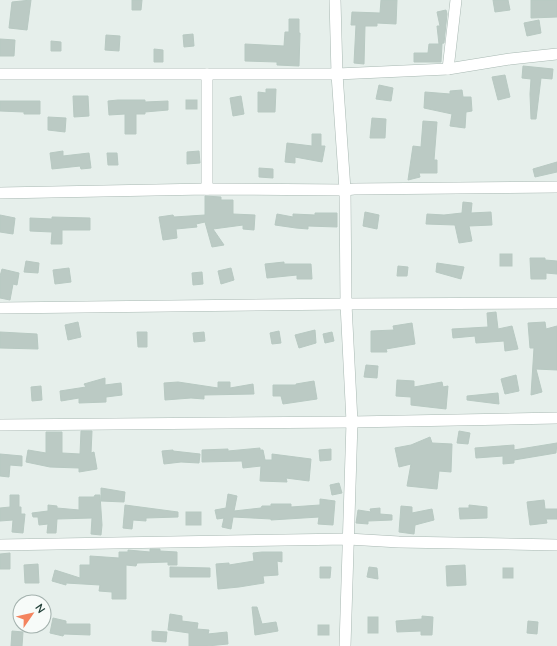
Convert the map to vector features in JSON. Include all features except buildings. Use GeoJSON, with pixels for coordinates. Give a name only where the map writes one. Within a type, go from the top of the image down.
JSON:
{"type":"FeatureCollection","features":[{"type":"Feature","properties":{"kind":"street"},"geometry":{"type":"LineString","coordinates":[[335,0],[337,74],[346,190],[346,304],[352,422],[345,646]]}},
{"type":"Feature","properties":{"kind":"street"},"geometry":{"type":"LineString","coordinates":[[448,69],[456,0]]}},
{"type":"Feature","properties":{"kind":"street"},"geometry":{"type":"LineString","coordinates":[[0,74],[337,74],[448,69],[510,59],[557,54]]}},
{"type":"Feature","properties":{"kind":"street"},"geometry":{"type":"LineString","coordinates":[[206,189],[207,74]]}},
{"type":"Feature","properties":{"kind":"street"},"geometry":{"type":"LineString","coordinates":[[0,193],[206,189],[346,190],[557,187]]}},
{"type":"Feature","properties":{"kind":"street"},"geometry":{"type":"LineString","coordinates":[[0,308],[557,303]]}},
{"type":"Feature","properties":{"kind":"street"},"geometry":{"type":"LineString","coordinates":[[0,425],[352,422],[557,418]]}},
{"type":"Feature","properties":{"kind":"street"},"geometry":{"type":"LineString","coordinates":[[0,545],[348,539],[399,542],[557,545]]}}]}
